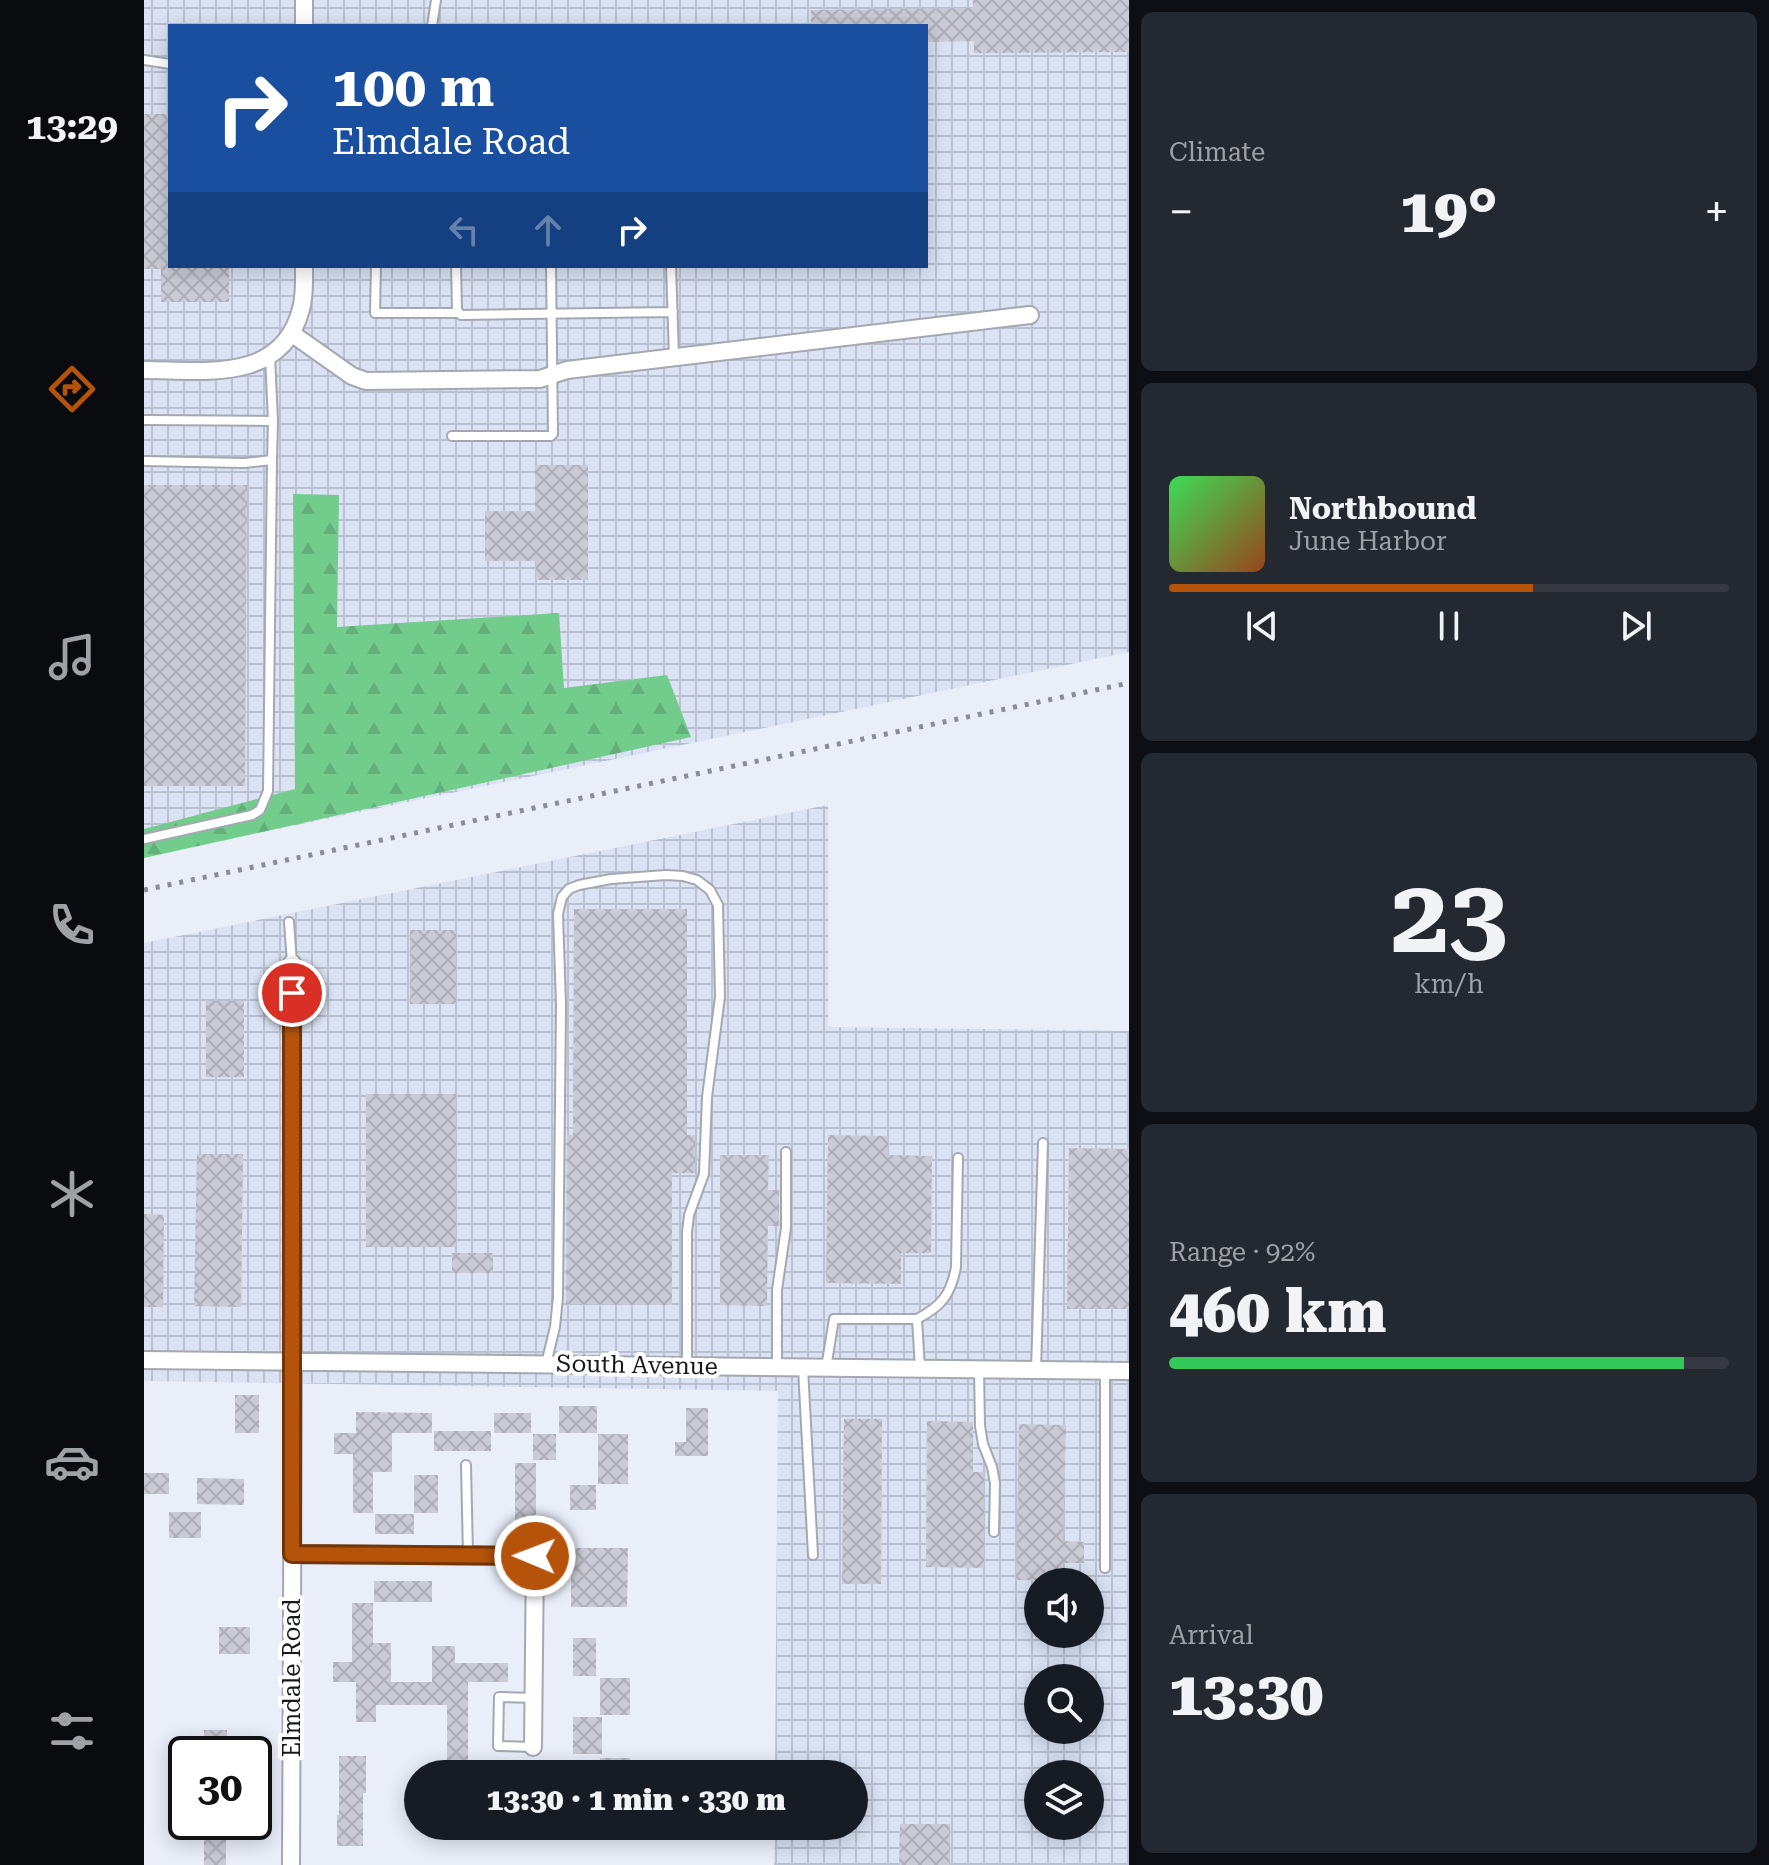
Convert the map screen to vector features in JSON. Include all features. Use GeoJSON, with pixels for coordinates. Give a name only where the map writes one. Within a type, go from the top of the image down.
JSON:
{"type":"FeatureCollection","features":[{"type":"Feature","properties":{"kind":"street"},"geometry":{"type":"LineString","coordinates":[[304,0],[304,24]]}},
{"type":"Feature","properties":{"kind":"street"},"geometry":{"type":"LineString","coordinates":[[144,370],[232,369],[246,367],[270,356],[291,333],[302,309],[304,268]]}},
{"type":"Feature","properties":{"kind":"street"},"geometry":{"type":"LineString","coordinates":[[291,333],[352,376],[366,381],[540,379],[567,370],[1030,315]]}},
{"type":"Feature","properties":{"kind":"street","name":"Elmdale Road"},"geometry":{"type":"LineString","coordinates":[[291,1865],[292,963]]}},
{"type":"Feature","properties":{"kind":"street","name":"South Avenue"},"geometry":{"type":"LineString","coordinates":[[144,1360],[1129,1371]]}},
{"type":"Feature","properties":{"kind":"street"},"geometry":{"type":"LineString","coordinates":[[292,1554],[535,1556],[533,1747]]}},
{"type":"Feature","properties":{"kind":"lane"},"geometry":{"type":"LineString","coordinates":[[432,24],[436,0]]}},
{"type":"Feature","properties":{"kind":"lane"},"geometry":{"type":"LineString","coordinates":[[144,60],[168,64]]}},
{"type":"Feature","properties":{"kind":"lane"},"geometry":{"type":"LineString","coordinates":[[376,268],[375,313],[673,312]]}},
{"type":"Feature","properties":{"kind":"lane"},"geometry":{"type":"LineString","coordinates":[[456,268],[458,313]]}},
{"type":"Feature","properties":{"kind":"lane"},"geometry":{"type":"LineString","coordinates":[[452,436],[553,434],[551,268]]}},
{"type":"Feature","properties":{"kind":"lane"},"geometry":{"type":"LineString","coordinates":[[671,268],[674,357]]}},
{"type":"Feature","properties":{"kind":"lane"},"geometry":{"type":"LineString","coordinates":[[144,839],[252,815],[260,810],[268,791],[273,421],[270,356]]}},
{"type":"Feature","properties":{"kind":"lane"},"geometry":{"type":"LineString","coordinates":[[144,420],[273,421]]}},
{"type":"Feature","properties":{"kind":"lane"},"geometry":{"type":"LineString","coordinates":[[144,461],[244,463],[272,460]]}},
{"type":"Feature","properties":{"kind":"lane"},"geometry":{"type":"LineString","coordinates":[[546,1364],[558,1297],[561,1005],[558,914],[562,897],[569,889],[579,885],[666,875],[697,880],[710,890],[718,905],[720,934],[720,997],[707,1097],[704,1174],[689,1215],[687,1232],[687,1366]]}},
{"type":"Feature","properties":{"kind":"lane"},"geometry":{"type":"LineString","coordinates":[[289,922],[292,963]]}},
{"type":"Feature","properties":{"kind":"lane"},"geometry":{"type":"LineString","coordinates":[[1036,1370],[1043,1143]]}},
{"type":"Feature","properties":{"kind":"lane"},"geometry":{"type":"LineString","coordinates":[[777,1367],[777,1290],[786,1228],[786,1152]]}},
{"type":"Feature","properties":{"kind":"lane"},"geometry":{"type":"LineString","coordinates":[[826,1368],[834,1319],[917,1319],[946,1298],[956,1267],[958,1158]]}},
{"type":"Feature","properties":{"kind":"lane"},"geometry":{"type":"LineString","coordinates":[[917,1319],[920,1369]]}},
{"type":"Feature","properties":{"kind":"lane"},"geometry":{"type":"LineString","coordinates":[[803,1367],[813,1555]]}},
{"type":"Feature","properties":{"kind":"lane"},"geometry":{"type":"LineString","coordinates":[[979,1369],[980,1426],[995,1483],[994,1532]]}},
{"type":"Feature","properties":{"kind":"lane"},"geometry":{"type":"LineString","coordinates":[[1105,1371],[1105,1568]]}},
{"type":"Feature","properties":{"kind":"lane"},"geometry":{"type":"LineString","coordinates":[[466,1465],[468,1555]]}},
{"type":"Feature","properties":{"kind":"lane"},"geometry":{"type":"LineString","coordinates":[[533,1747],[498,1746],[498,1710],[499,1697],[534,1698]]}},
{"type":"Feature","properties":{"kind":"shaded area"},"geometry":{"type":"Polygon","coordinates":[[[144,0],[1129,0],[1129,652],[144,857],[144,0]]]}},
{"type":"Feature","properties":{"kind":"shaded area"},"geometry":{"type":"Polygon","coordinates":[[[828,805],[828,1027],[1129,1031],[1129,1865],[774,1865],[775,1840],[868,1840],[868,1760],[775,1760],[778,1391],[144,1381],[144,943],[828,805]]]}},
{"type":"Feature","properties":{"kind":"green space"},"geometry":{"type":"Polygon","coordinates":[[[293,494],[339,495],[337,627],[559,613],[564,688],[667,675],[691,737],[144,858],[144,829],[295,789],[293,494]]]}},
{"type":"Feature","properties":{"kind":"building"},"geometry":{"type":"Polygon","coordinates":[[[973,0],[1129,0],[1129,52],[974,53],[974,41],[928,42],[928,24],[811,24],[811,10],[973,8],[973,0]]]}},
{"type":"Feature","properties":{"kind":"building"},"geometry":{"type":"Polygon","coordinates":[[[144,114],[168,114],[168,268],[229,268],[229,302],[161,302],[161,269],[144,269],[144,114]]]}},
{"type":"Feature","properties":{"kind":"building"},"geometry":{"type":"Polygon","coordinates":[[[535,465],[588,465],[588,580],[536,580],[536,561],[485,561],[485,511],[535,511],[535,465]]]}},
{"type":"Feature","properties":{"kind":"building"},"geometry":{"type":"Polygon","coordinates":[[[144,485],[247,485],[245,786],[144,786],[144,485]]]}},
{"type":"Feature","properties":{"kind":"building"},"geometry":{"type":"Polygon","coordinates":[[[574,909],[687,909],[687,1135],[695,1135],[695,1173],[672,1173],[672,1305],[566,1304],[567,1135],[573,1135],[574,909]]]}},
{"type":"Feature","properties":{"kind":"building"},"geometry":{"type":"Polygon","coordinates":[[[410,930],[456,930],[456,1004],[410,1004],[410,930]]]}},
{"type":"Feature","properties":{"kind":"building"},"geometry":{"type":"Polygon","coordinates":[[[206,1001],[244,1001],[244,1077],[206,1077],[206,1001]]]}},
{"type":"Feature","properties":{"kind":"building"},"geometry":{"type":"Polygon","coordinates":[[[366,1094],[456,1094],[456,1247],[366,1247],[366,1094]]]}},
{"type":"Feature","properties":{"kind":"building"},"geometry":{"type":"Polygon","coordinates":[[[828,1135],[888,1136],[888,1155],[932,1156],[931,1253],[901,1253],[901,1284],[826,1283],[828,1135]]]}},
{"type":"Feature","properties":{"kind":"building"},"geometry":{"type":"Polygon","coordinates":[[[1069,1148],[1129,1149],[1129,1309],[1067,1309],[1069,1148]]]}},
{"type":"Feature","properties":{"kind":"building"},"geometry":{"type":"Polygon","coordinates":[[[197,1154],[243,1154],[241,1307],[194,1306],[197,1154]]]}},
{"type":"Feature","properties":{"kind":"building"},"geometry":{"type":"Polygon","coordinates":[[[720,1155],[769,1155],[768,1190],[779,1190],[779,1226],[768,1226],[767,1306],[720,1305],[720,1155]]]}},
{"type":"Feature","properties":{"kind":"building"},"geometry":{"type":"Polygon","coordinates":[[[144,1214],[164,1215],[163,1307],[144,1307],[144,1214]]]}},
{"type":"Feature","properties":{"kind":"building"},"geometry":{"type":"Polygon","coordinates":[[[452,1253],[493,1253],[493,1273],[452,1273],[452,1253]]]}},
{"type":"Feature","properties":{"kind":"building"},"geometry":{"type":"Polygon","coordinates":[[[235,1395],[259,1395],[259,1433],[235,1433],[235,1395]]]}},
{"type":"Feature","properties":{"kind":"building"},"geometry":{"type":"Polygon","coordinates":[[[559,1406],[597,1406],[597,1433],[559,1433],[559,1406]]]}},
{"type":"Feature","properties":{"kind":"building"},"geometry":{"type":"Polygon","coordinates":[[[686,1408],[708,1408],[708,1456],[675,1456],[675,1442],[686,1442],[686,1408]]]}},
{"type":"Feature","properties":{"kind":"building"},"geometry":{"type":"Polygon","coordinates":[[[356,1412],[432,1413],[432,1433],[392,1433],[392,1472],[373,1472],[373,1513],[353,1513],[353,1454],[334,1454],[334,1433],[356,1433],[356,1412]]]}},
{"type":"Feature","properties":{"kind":"building"},"geometry":{"type":"Polygon","coordinates":[[[494,1413],[531,1413],[531,1433],[494,1433],[494,1413]]]}},
{"type":"Feature","properties":{"kind":"building"},"geometry":{"type":"Polygon","coordinates":[[[844,1419],[882,1419],[881,1584],[842,1584],[844,1419]]]}},
{"type":"Feature","properties":{"kind":"building"},"geometry":{"type":"Polygon","coordinates":[[[927,1421],[973,1422],[973,1472],[984,1472],[984,1568],[926,1567],[927,1421]]]}},
{"type":"Feature","properties":{"kind":"building"},"geometry":{"type":"Polygon","coordinates":[[[1019,1424],[1066,1425],[1063,1541],[1084,1542],[1084,1563],[1063,1563],[1063,1568],[1024,1568],[1024,1580],[1016,1580],[1019,1424]]]}},
{"type":"Feature","properties":{"kind":"building"},"geometry":{"type":"Polygon","coordinates":[[[434,1431],[491,1431],[491,1451],[434,1451],[434,1431]]]}},
{"type":"Feature","properties":{"kind":"building"},"geometry":{"type":"Polygon","coordinates":[[[533,1434],[556,1434],[556,1460],[533,1460],[533,1434]]]}},
{"type":"Feature","properties":{"kind":"building"},"geometry":{"type":"Polygon","coordinates":[[[598,1434],[628,1434],[628,1484],[598,1484],[598,1434]]]}},
{"type":"Feature","properties":{"kind":"building"},"geometry":{"type":"Polygon","coordinates":[[[515,1463],[536,1463],[536,1520],[515,1520],[515,1463]]]}},
{"type":"Feature","properties":{"kind":"building"},"geometry":{"type":"Polygon","coordinates":[[[144,1473],[169,1473],[169,1494],[144,1494],[144,1473]]]}},
{"type":"Feature","properties":{"kind":"building"},"geometry":{"type":"Polygon","coordinates":[[[414,1475],[438,1475],[438,1513],[414,1513],[414,1475]]]}},
{"type":"Feature","properties":{"kind":"building"},"geometry":{"type":"Polygon","coordinates":[[[197,1478],[244,1479],[244,1505],[197,1504],[197,1478]]]}},
{"type":"Feature","properties":{"kind":"building"},"geometry":{"type":"Polygon","coordinates":[[[570,1485],[596,1485],[596,1510],[570,1510],[570,1485]]]}},
{"type":"Feature","properties":{"kind":"building"},"geometry":{"type":"Polygon","coordinates":[[[169,1512],[201,1512],[201,1538],[169,1538],[169,1512]]]}},
{"type":"Feature","properties":{"kind":"building"},"geometry":{"type":"Polygon","coordinates":[[[375,1514],[414,1514],[414,1534],[375,1534],[375,1514]]]}},
{"type":"Feature","properties":{"kind":"building"},"geometry":{"type":"Polygon","coordinates":[[[561,1548],[628,1548],[627,1607],[571,1607],[571,1566],[561,1566],[561,1548]]]}},
{"type":"Feature","properties":{"kind":"building"},"geometry":{"type":"Polygon","coordinates":[[[374,1581],[432,1581],[432,1602],[374,1602],[374,1581]]]}},
{"type":"Feature","properties":{"kind":"building"},"geometry":{"type":"Polygon","coordinates":[[[352,1603],[373,1603],[373,1643],[391,1643],[391,1682],[432,1682],[432,1646],[455,1646],[455,1663],[508,1663],[508,1682],[468,1682],[468,1760],[447,1760],[447,1705],[376,1705],[376,1722],[356,1722],[356,1682],[333,1682],[333,1662],[352,1662],[352,1603]]]}},
{"type":"Feature","properties":{"kind":"building"},"geometry":{"type":"Polygon","coordinates":[[[219,1627],[250,1627],[250,1654],[219,1654],[219,1627]]]}},
{"type":"Feature","properties":{"kind":"building"},"geometry":{"type":"Polygon","coordinates":[[[573,1638],[596,1638],[596,1676],[573,1676],[573,1638]]]}},
{"type":"Feature","properties":{"kind":"building"},"geometry":{"type":"Polygon","coordinates":[[[600,1678],[630,1678],[630,1715],[600,1715],[600,1678]]]}},
{"type":"Feature","properties":{"kind":"building"},"geometry":{"type":"Polygon","coordinates":[[[573,1717],[602,1717],[602,1754],[573,1754],[573,1717]]]}},
{"type":"Feature","properties":{"kind":"building"},"geometry":{"type":"Polygon","coordinates":[[[204,1730],[227,1730],[227,1736],[204,1736],[204,1730]]]}},
{"type":"Feature","properties":{"kind":"building"},"geometry":{"type":"Polygon","coordinates":[[[339,1756],[366,1756],[363,1846],[337,1846],[339,1756]]]}},
{"type":"Feature","properties":{"kind":"building"},"geometry":{"type":"Polygon","coordinates":[[[600,1758],[630,1758],[630,1760],[600,1758]]]}},
{"type":"Feature","properties":{"kind":"building"},"geometry":{"type":"Polygon","coordinates":[[[900,1824],[950,1824],[950,1865],[899,1865],[900,1824]]]}},
{"type":"Feature","properties":{"kind":"building"},"geometry":{"type":"Polygon","coordinates":[[[204,1840],[226,1840],[226,1865],[204,1865],[204,1840]]]}},
{"type":"Feature","properties":{"kind":"railway"},"geometry":{"type":"LineString","coordinates":[[144,890],[1129,683]]}},
{"type":"Feature","properties":{"kind":"route"},"geometry":{"type":"LineString","coordinates":[[292,993],[292,1554],[535,1556]]}}]}
